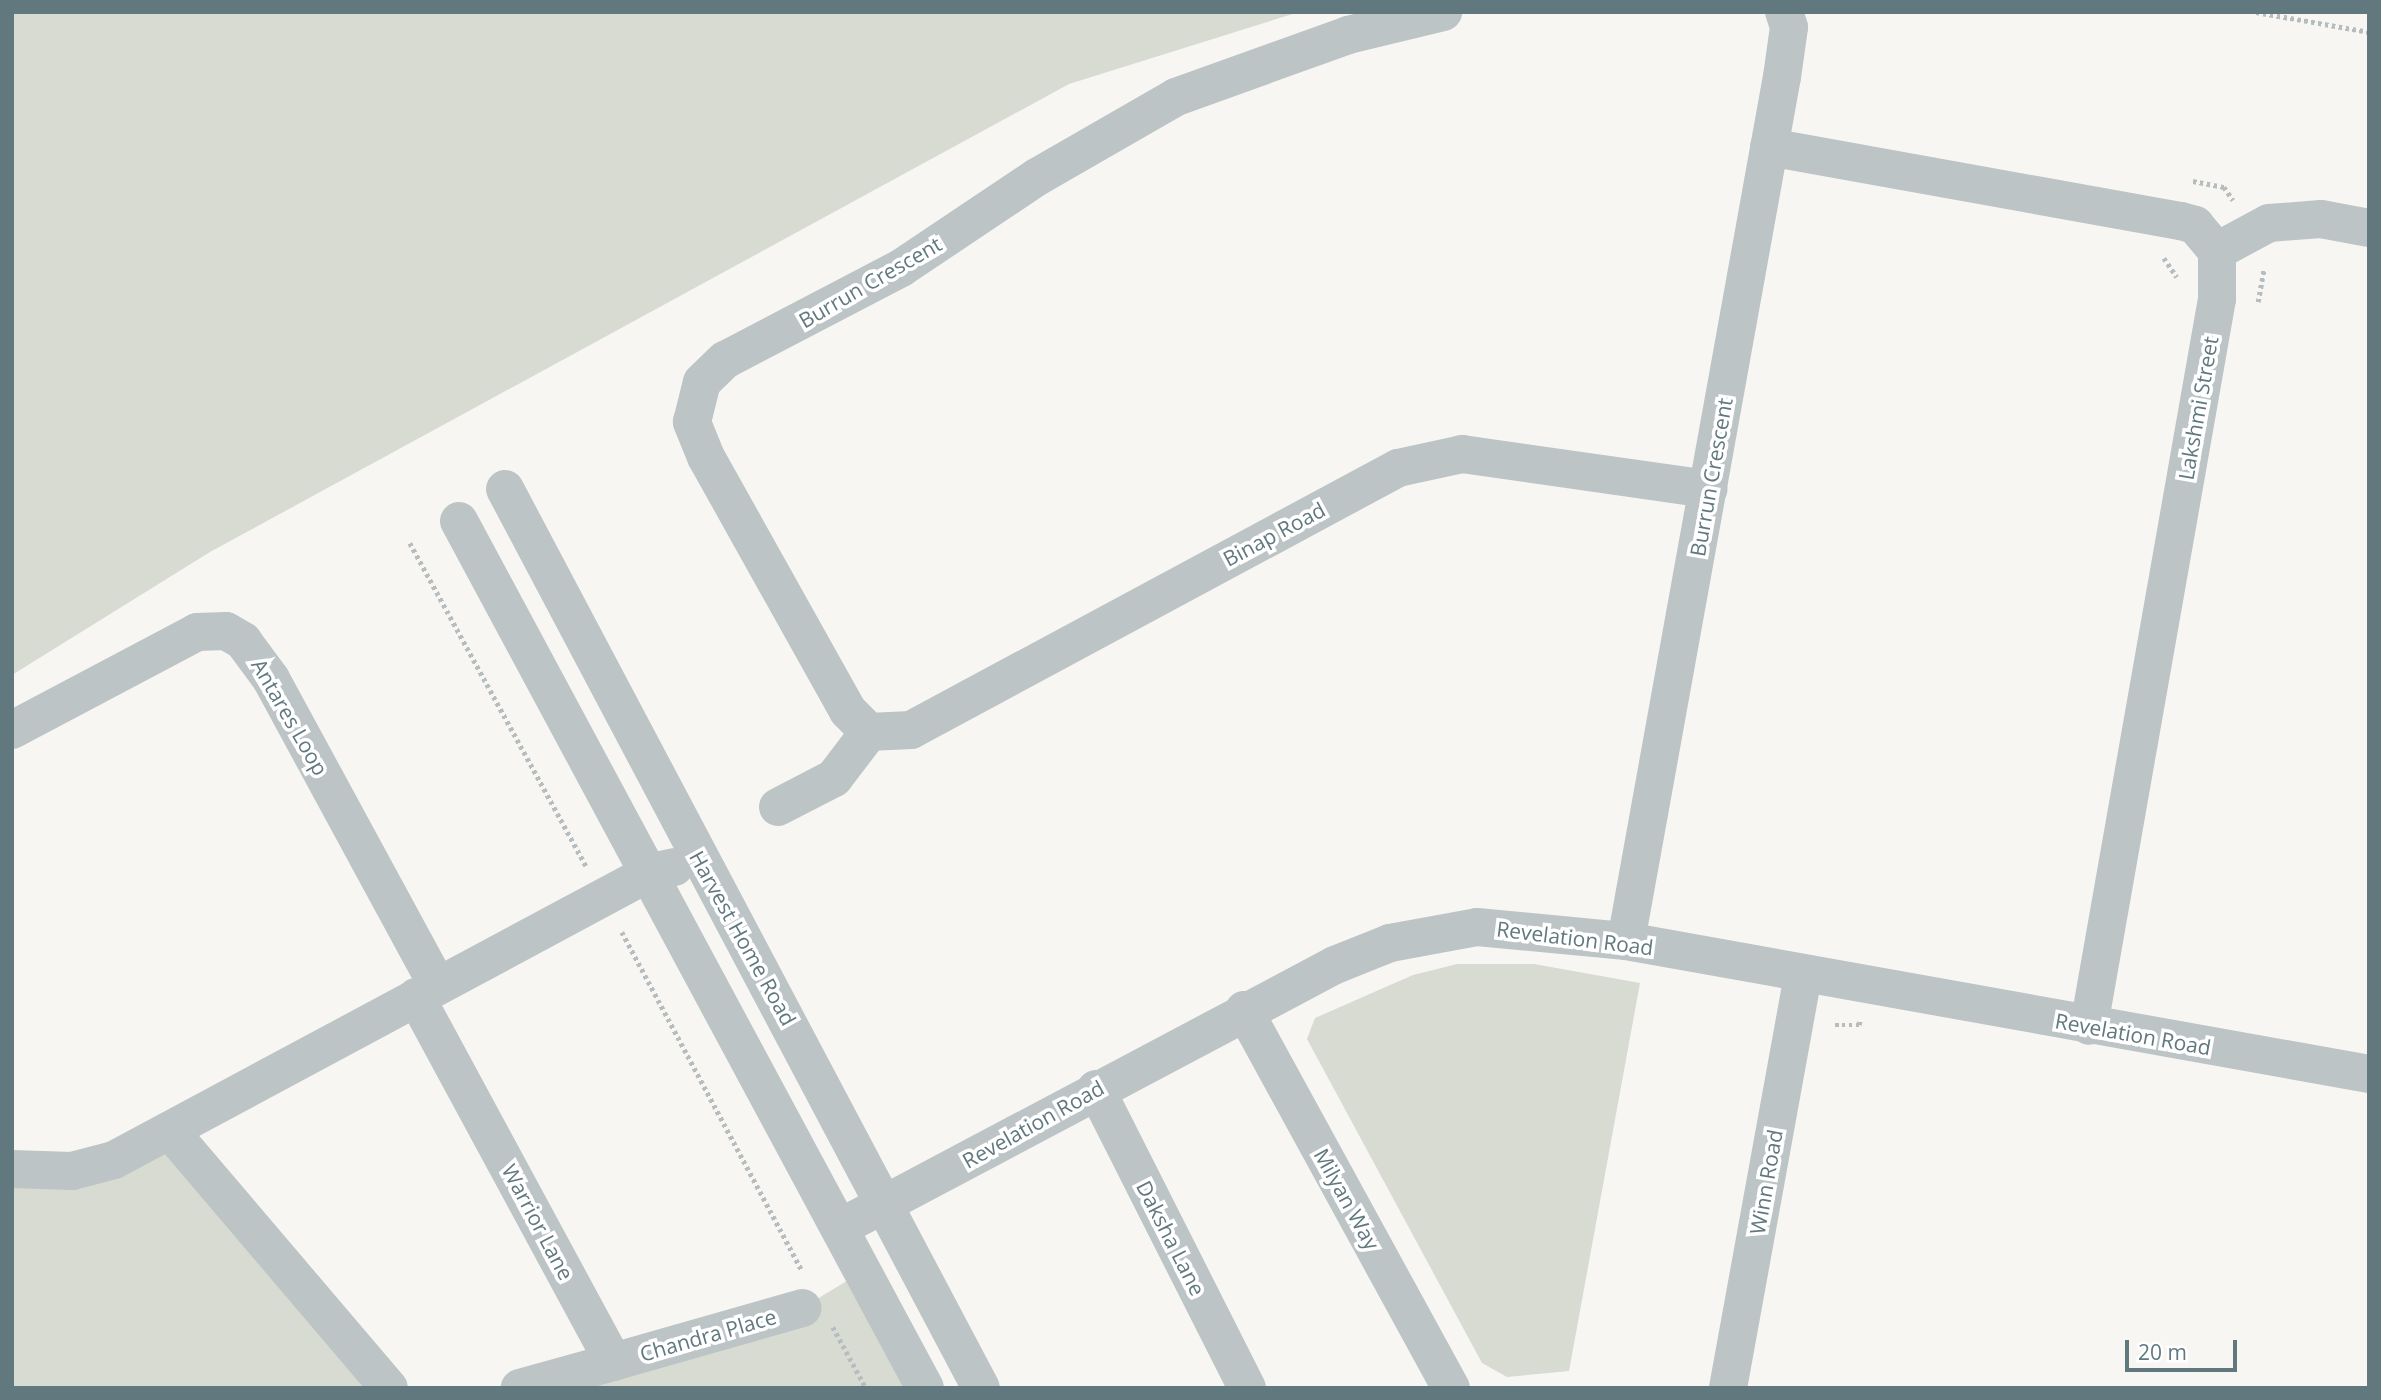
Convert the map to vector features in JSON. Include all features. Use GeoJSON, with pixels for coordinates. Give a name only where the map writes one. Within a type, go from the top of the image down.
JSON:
{"type":"FeatureCollection","features":[{"type":"Feature","properties":{"kind":"street","name":"Burrun Crescent"},"geometry":{"type":"LineString","coordinates":[[869,732],[848,711],[706,457],[692,422],[702,382],[725,360],[901,268],[1037,177],[1176,97],[1348,34],[1443,12]]}},
{"type":"Feature","properties":{"kind":"street","name":"Burrun Crescent"},"geometry":{"type":"LineString","coordinates":[[1626,941],[1769,147],[1787,41],[1784,12]]}},
{"type":"Feature","properties":{"kind":"street"},"geometry":{"type":"LineString","coordinates":[[1769,147],[2181,221],[2195,225],[2217,251],[2269,223],[2322,219],[2369,228]]}},
{"type":"Feature","properties":{"kind":"street","name":"Lakshmi Street"},"geometry":{"type":"LineString","coordinates":[[2089,1026],[2217,299],[2217,251]]}},
{"type":"Feature","properties":{"kind":"street","name":"Binap Road"},"geometry":{"type":"LineString","coordinates":[[869,732],[911,730],[1398,468],[1462,454],[1709,489]]}},
{"type":"Feature","properties":{"kind":"street","name":"Harvest Home Road"},"geometry":{"type":"LineString","coordinates":[[505,489],[700,860],[886,1202],[981,1388]]}},
{"type":"Feature","properties":{"kind":"street"},"geometry":{"type":"LineString","coordinates":[[458,521],[651,872],[925,1388]]}},
{"type":"Feature","properties":{"kind":"street","name":"Antares Loop"},"geometry":{"type":"LineString","coordinates":[[12,730],[197,632],[226,631],[243,641],[271,679],[426,991]]}},
{"type":"Feature","properties":{"kind":"street"},"geometry":{"type":"LineString","coordinates":[[778,807],[834,778],[851,763],[869,732]]}},
{"type":"Feature","properties":{"kind":"street"},"geometry":{"type":"LineString","coordinates":[[12,1169],[72,1171],[114,1160],[651,872],[700,860]]}},
{"type":"Feature","properties":{"kind":"street","name":"Revelation Road"},"geometry":{"type":"LineString","coordinates":[[841,1227],[1244,1010],[1335,965],[1431,933],[1527,928],[1626,941],[1803,976],[2369,1074]]}},
{"type":"Feature","properties":{"kind":"street","name":"Winn Road"},"geometry":{"type":"LineString","coordinates":[[1728,1388],[1803,976]]}},
{"type":"Feature","properties":{"kind":"street","name":"Warrior Lane"},"geometry":{"type":"LineString","coordinates":[[426,991],[613,1362]]}},
{"type":"Feature","properties":{"kind":"street","name":"Milyan Way"},"geometry":{"type":"LineString","coordinates":[[1244,1010],[1451,1388]]}},
{"type":"Feature","properties":{"kind":"street","name":"Daksha Lane"},"geometry":{"type":"LineString","coordinates":[[1096,1089],[1247,1388]]}},
{"type":"Feature","properties":{"kind":"street"},"geometry":{"type":"LineString","coordinates":[[170,1132],[389,1388]]}},
{"type":"Feature","properties":{"kind":"street","name":"Chandra Place"},"geometry":{"type":"LineString","coordinates":[[613,1362],[813,1302]]}},
{"type":"Feature","properties":{"kind":"street"},"geometry":{"type":"LineString","coordinates":[[520,1388],[613,1362]]}},
{"type":"Feature","properties":{"kind":"path"},"geometry":{"type":"LineString","coordinates":[[2256,12],[2369,32]]}},
{"type":"Feature","properties":{"kind":"path"},"geometry":{"type":"LineString","coordinates":[[2184,180],[2224,187],[2254,232],[2266,257],[2256,315]]}},
{"type":"Feature","properties":{"kind":"path"},"geometry":{"type":"LineString","coordinates":[[2151,255],[2164,257],[2179,280],[2177,290]]}},
{"type":"Feature","properties":{"kind":"path"},"geometry":{"type":"LineString","coordinates":[[410,542],[603,897],[813,1302],[866,1388]]}},
{"type":"Feature","properties":{"kind":"path"},"geometry":{"type":"LineString","coordinates":[[1833,1035],[1836,1021],[1860,1025],[1866,987]]}},
{"type":"Feature","properties":{"kind":"shaded area"},"geometry":{"type":"Polygon","coordinates":[[[12,12],[1299,12],[1069,84],[210,552],[12,675],[12,12]]]}},
{"type":"Feature","properties":{"kind":"shaded area"},"geometry":{"type":"Polygon","coordinates":[[[1457,964],[1534,964],[1640,983],[1569,1371],[1507,1377],[1482,1363],[1307,1039],[1315,1018],[1413,975],[1457,964]]]}},
{"type":"Feature","properties":{"kind":"shaded area"},"geometry":{"type":"Polygon","coordinates":[[[171,1132],[389,1388],[12,1388],[12,1169],[171,1132]]]}},
{"type":"Feature","properties":{"kind":"shaded area"},"geometry":{"type":"Polygon","coordinates":[[[865,1270],[925,1388],[519,1388],[802,1308],[865,1270]]]}}]}
